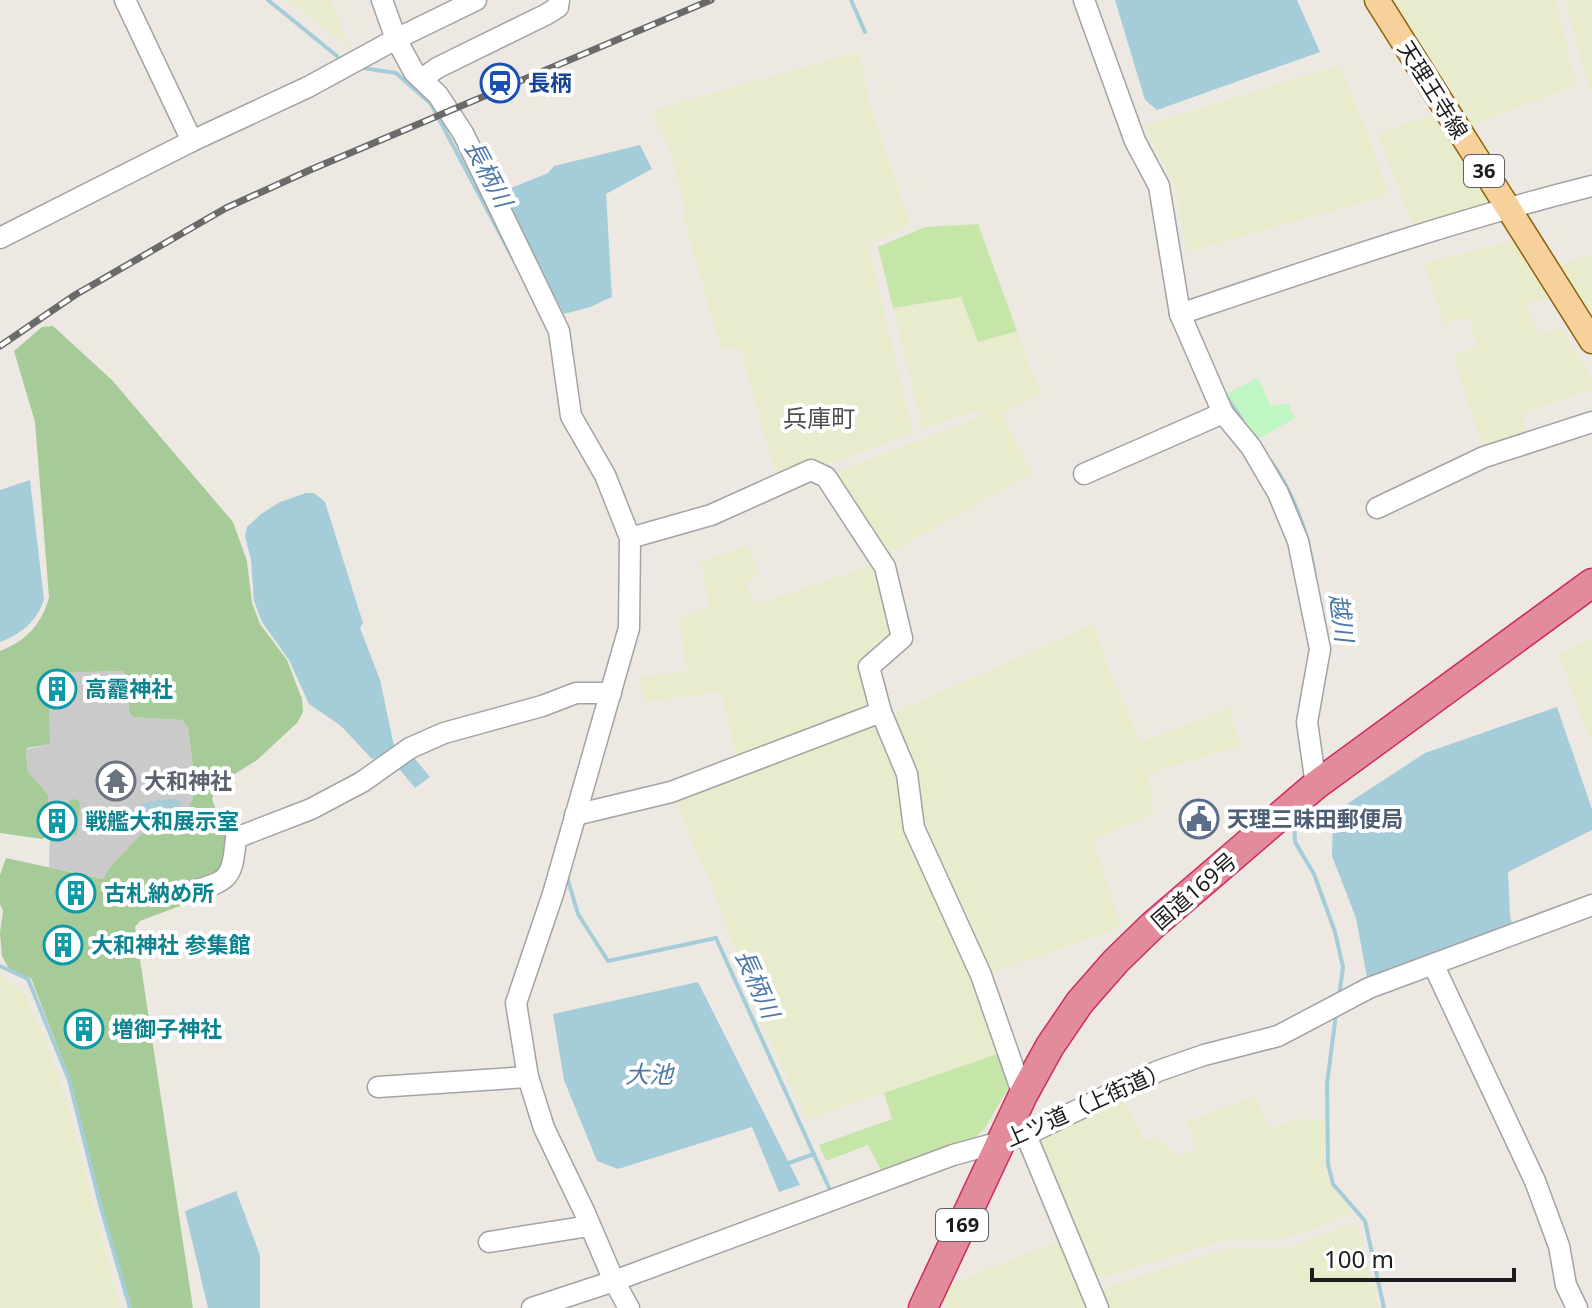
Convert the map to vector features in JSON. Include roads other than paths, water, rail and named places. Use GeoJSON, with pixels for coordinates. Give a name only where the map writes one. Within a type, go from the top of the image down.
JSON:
{"type":"FeatureCollection","features":[{"type":"Feature","properties":{"kind":"highway","name":"国道169号"},"geometry":{"type":"LineString","coordinates":[[923,1308],[1013,1139],[1023,1095],[1050,1046],[1080,1002],[1116,961],[1152,926],[1316,785],[1592,583]]}},
{"type":"Feature","properties":{"kind":"main road","name":"天理王寺線"},"geometry":{"type":"LineString","coordinates":[[1377,0],[1592,341]]}},
{"type":"Feature","properties":{"kind":"street"},"geometry":{"type":"LineString","coordinates":[[125,0],[192,141]]}},
{"type":"Feature","properties":{"kind":"street"},"geometry":{"type":"LineString","coordinates":[[382,0],[396,39],[414,72],[438,95],[463,133],[559,331],[571,416],[605,475],[630,538],[629,628],[553,894],[516,1003],[528,1077],[544,1128],[629,1308]]}},
{"type":"Feature","properties":{"kind":"street"},"geometry":{"type":"LineString","coordinates":[[0,238],[192,141],[308,87],[476,0]]}},
{"type":"Feature","properties":{"kind":"street"},"geometry":{"type":"LineString","coordinates":[[422,79],[437,68],[547,14],[558,7],[559,0]]}},
{"type":"Feature","properties":{"kind":"street"},"geometry":{"type":"LineString","coordinates":[[1084,0],[1135,141],[1159,186],[1180,314],[1198,361],[1223,413],[1258,459],[1278,493],[1298,541],[1320,649],[1307,722],[1316,785]]}},
{"type":"Feature","properties":{"kind":"street"},"geometry":{"type":"LineString","coordinates":[[1180,314],[1411,236],[1592,186]]}},
{"type":"Feature","properties":{"kind":"street"},"geometry":{"type":"LineString","coordinates":[[1084,474],[1223,413]]}},
{"type":"Feature","properties":{"kind":"street"},"geometry":{"type":"LineString","coordinates":[[1377,508],[1484,457],[1592,422]]}},
{"type":"Feature","properties":{"kind":"street"},"geometry":{"type":"LineString","coordinates":[[630,538],[711,515],[811,470],[826,477],[885,567],[902,638],[869,667],[881,712],[907,774],[914,828],[981,975],[1023,1095]]}},
{"type":"Feature","properties":{"kind":"street"},"geometry":{"type":"LineString","coordinates":[[191,892],[220,883],[233,869],[236,838],[311,809],[362,782],[410,748],[444,733],[542,706],[576,693],[611,693]]}},
{"type":"Feature","properties":{"kind":"street"},"geometry":{"type":"LineString","coordinates":[[575,815],[671,792],[881,712]]}},
{"type":"Feature","properties":{"kind":"street","name":"上ツ道（上街道）"},"geometry":{"type":"LineString","coordinates":[[532,1308],[614,1281],[953,1155],[1013,1139],[1158,1071],[1204,1055],[1278,1036],[1369,988],[1592,905]]}},
{"type":"Feature","properties":{"kind":"street"},"geometry":{"type":"LineString","coordinates":[[1434,966],[1535,1181],[1559,1246],[1566,1285],[1577,1308]]}},
{"type":"Feature","properties":{"kind":"street"},"geometry":{"type":"LineString","coordinates":[[378,1087],[528,1077]]}},
{"type":"Feature","properties":{"kind":"street"},"geometry":{"type":"LineString","coordinates":[[1013,1139],[1098,1308]]}},
{"type":"Feature","properties":{"kind":"street"},"geometry":{"type":"LineString","coordinates":[[489,1242],[589,1226]]}},
{"type":"Feature","properties":{"kind":"water"},"geometry":{"type":"Polygon","coordinates":[[[1115,0],[1297,0],[1320,52],[1157,110],[1145,100],[1115,0]]]}},
{"type":"Feature","properties":{"kind":"water"},"geometry":{"type":"Polygon","coordinates":[[[640,145],[652,169],[606,194],[612,297],[564,314],[501,197],[504,191],[548,173],[554,166],[640,145]]]}},
{"type":"Feature","properties":{"kind":"water"},"geometry":{"type":"Polygon","coordinates":[[[30,480],[44,600],[27,626],[0,642],[0,490],[30,480]]]}},
{"type":"Feature","properties":{"kind":"water"},"geometry":{"type":"Polygon","coordinates":[[[314,493],[325,502],[363,623],[360,628],[380,680],[394,746],[388,754],[372,759],[341,726],[309,704],[289,660],[262,622],[254,601],[251,560],[245,536],[247,527],[280,502],[314,493]]]}},
{"type":"Feature","properties":{"kind":"water"},"geometry":{"type":"Polygon","coordinates":[[[1557,707],[1592,809],[1592,830],[1508,872],[1510,916],[1515,935],[1369,988],[1356,918],[1332,856],[1333,813],[1425,753],[1557,707]]]}},
{"type":"Feature","properties":{"kind":"water"},"geometry":{"type":"Polygon","coordinates":[[[411,754],[430,777],[415,788],[396,765],[411,754]]]}},
{"type":"Feature","properties":{"kind":"water"},"geometry":{"type":"Polygon","coordinates":[[[179,800],[181,809],[177,821],[166,827],[144,824],[140,806],[179,800]]]}},
{"type":"Feature","properties":{"kind":"water","name":"大池"},"geometry":{"type":"Polygon","coordinates":[[[698,982],[800,1185],[779,1192],[752,1127],[618,1169],[597,1161],[564,1080],[553,1014],[698,982]]]}},
{"type":"Feature","properties":{"kind":"water"},"geometry":{"type":"Polygon","coordinates":[[[236,1191],[260,1255],[260,1308],[208,1308],[185,1211],[236,1191]]]}},
{"type":"Feature","properties":{"kind":"waterway","name":"長柄川"},"geometry":{"type":"LineString","coordinates":[[268,0],[337,56]]}},
{"type":"Feature","properties":{"kind":"waterway"},"geometry":{"type":"LineString","coordinates":[[851,0],[865,32]]}},
{"type":"Feature","properties":{"kind":"waterway","name":"長柄川"},"geometry":{"type":"LineString","coordinates":[[363,68],[396,73],[431,104],[517,266]]}},
{"type":"Feature","properties":{"kind":"waterway","name":"越川"},"geometry":{"type":"LineString","coordinates":[[1227,398],[1242,420]]}},
{"type":"Feature","properties":{"kind":"waterway","name":"越川"},"geometry":{"type":"LineString","coordinates":[[1270,460],[1300,516],[1315,577]]}},
{"type":"Feature","properties":{"kind":"waterway","name":"越川"},"geometry":{"type":"LineString","coordinates":[[1324,621],[1329,652]]}},
{"type":"Feature","properties":{"kind":"waterway","name":"越川"},"geometry":{"type":"LineString","coordinates":[[1294,820],[1295,842],[1314,874],[1335,932],[1343,967],[1339,997]]}},
{"type":"Feature","properties":{"kind":"waterway","name":"長柄川"},"geometry":{"type":"LineString","coordinates":[[567,877],[578,914],[608,961],[716,938],[830,1190]]}},
{"type":"Feature","properties":{"kind":"waterway"},"geometry":{"type":"LineString","coordinates":[[0,966],[28,979],[69,1080],[130,1308]]}},
{"type":"Feature","properties":{"kind":"waterway","name":"越川"},"geometry":{"type":"LineString","coordinates":[[1336,1014],[1327,1084],[1328,1164],[1333,1184],[1365,1221],[1384,1308]]}},
{"type":"Feature","properties":{"kind":"waterway"},"geometry":{"type":"LineString","coordinates":[[786,1164],[814,1154]]}},
{"type":"Feature","properties":{"kind":"railway"},"geometry":{"type":"LineString","coordinates":[[0,346],[75,295],[226,208],[711,0]]}},
{"type":"Feature","properties":{"kind":"place","name":"長柄"},"geometry":{"type":"Point","coordinates":[500,83]}},
{"type":"Feature","properties":{"kind":"place","name":"高龗神社"},"geometry":{"type":"Point","coordinates":[57,689]}},
{"type":"Feature","properties":{"kind":"place","name":"大和神社"},"geometry":{"type":"Point","coordinates":[116,781]}},
{"type":"Feature","properties":{"kind":"place","name":"天理三昧田郵便局"},"geometry":{"type":"Point","coordinates":[1199,819]}},
{"type":"Feature","properties":{"kind":"place","name":"戦艦大和展示室"},"geometry":{"type":"Point","coordinates":[57,821]}},
{"type":"Feature","properties":{"kind":"place","name":"古札納め所"},"geometry":{"type":"Point","coordinates":[76,893]}},
{"type":"Feature","properties":{"kind":"place","name":"大和神社 参集館"},"geometry":{"type":"Point","coordinates":[63,945]}},
{"type":"Feature","properties":{"kind":"place","name":"増御子神社"},"geometry":{"type":"Point","coordinates":[84,1029]}},
{"type":"Feature","properties":{"kind":"district","name":"兵庫町"},"geometry":{"type":"Point","coordinates":[819,419]}}]}
